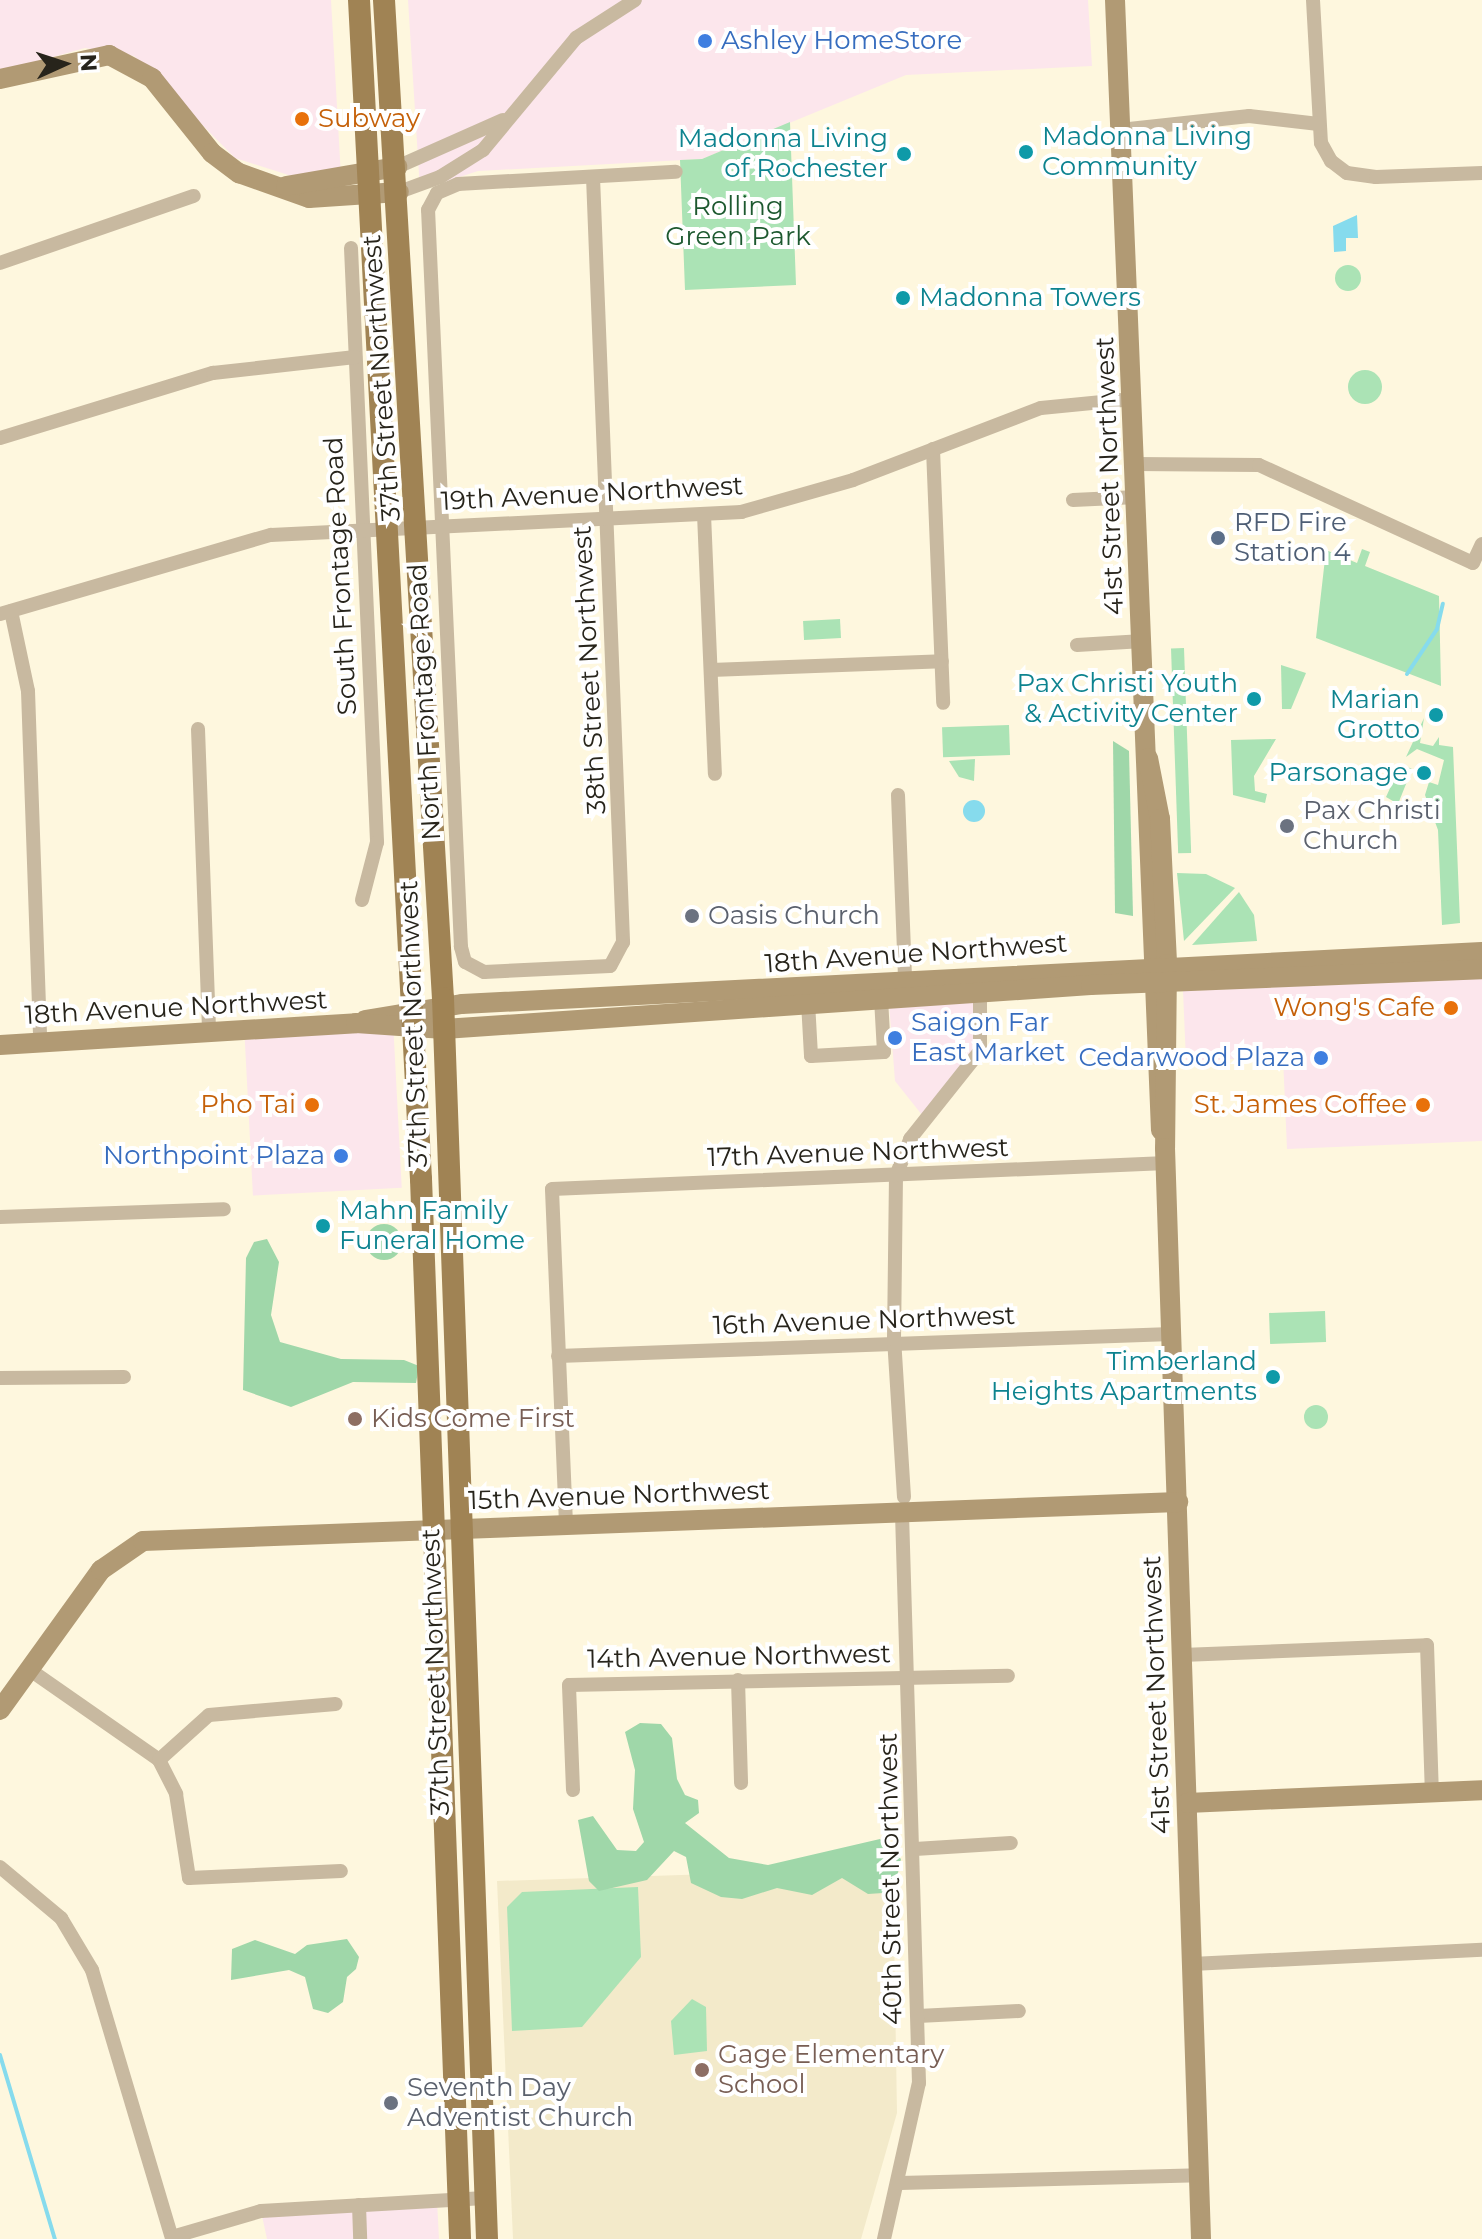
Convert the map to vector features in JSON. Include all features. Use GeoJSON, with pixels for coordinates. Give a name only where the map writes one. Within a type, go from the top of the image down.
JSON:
{"type":"FeatureCollection","features":[{"type":"Feature","properties":{"kind":"main road","name":"37th Street Northwest"},"geometry":{"type":"LineString","coordinates":[[359,0],[392,528],[460,2239]]}},
{"type":"Feature","properties":{"kind":"main road","name":"37th Street Northwest"},"geometry":{"type":"LineString","coordinates":[[384,0],[431,526],[458,1527],[487,2239]]}},
{"type":"Feature","properties":{"kind":"main road","name":"41st Street Northwest"},"geometry":{"type":"LineString","coordinates":[[1115,0],[1148,758],[1160,819],[1159,974],[1201,2239]]}},
{"type":"Feature","properties":{"kind":"main road"},"geometry":{"type":"LineString","coordinates":[[0,79],[94,54],[128,62],[158,84],[198,138],[234,170],[309,198],[372,184],[397,167]]}},
{"type":"Feature","properties":{"kind":"main road"},"geometry":{"type":"LineString","coordinates":[[372,184],[399,192]]}},
{"type":"Feature","properties":{"kind":"main road","name":"18th Avenue Northwest"},"geometry":{"type":"LineString","coordinates":[[413,1019],[444,1029],[881,998],[980,984],[1482,952]]}},
{"type":"Feature","properties":{"kind":"main road","name":"18th Avenue Northwest"},"geometry":{"type":"LineString","coordinates":[[1159,974],[1482,969]]}},
{"type":"Feature","properties":{"kind":"main road","name":"18th Avenue Northwest"},"geometry":{"type":"LineString","coordinates":[[0,1045],[413,1019],[443,1005],[905,981],[980,984]]}},
{"type":"Feature","properties":{"kind":"main road","name":"15th Avenue Northwest"},"geometry":{"type":"LineString","coordinates":[[0,1710],[33,1672],[101,1570],[135,1543],[903,1505],[1178,1502]]}},
{"type":"Feature","properties":{"kind":"main road"},"geometry":{"type":"LineString","coordinates":[[1187,1803],[1482,1790]]}},
{"type":"Feature","properties":{"kind":"street"},"geometry":{"type":"LineString","coordinates":[[399,192],[464,163],[591,26],[635,0]]}},
{"type":"Feature","properties":{"kind":"street"},"geometry":{"type":"LineString","coordinates":[[1313,0],[1319,124],[1324,150],[1347,173],[1482,173]]}},
{"type":"Feature","properties":{"kind":"street"},"geometry":{"type":"LineString","coordinates":[[397,167],[510,116]]}},
{"type":"Feature","properties":{"kind":"street"},"geometry":{"type":"LineString","coordinates":[[1120,130],[1249,116],[1319,124]]}},
{"type":"Feature","properties":{"kind":"street"},"geometry":{"type":"LineString","coordinates":[[593,177],[676,172]]}},
{"type":"Feature","properties":{"kind":"street","name":"North Frontage Road"},"geometry":{"type":"LineString","coordinates":[[461,947],[431,526],[428,210],[437,193],[458,184],[593,177]]}},
{"type":"Feature","properties":{"kind":"street","name":"38th Street Northwest"},"geometry":{"type":"LineString","coordinates":[[461,947],[465,962],[484,972],[602,968],[619,958],[625,921],[593,177]]}},
{"type":"Feature","properties":{"kind":"street"},"geometry":{"type":"LineString","coordinates":[[0,263],[194,196]]}},
{"type":"Feature","properties":{"kind":"street","name":"South Frontage Road"},"geometry":{"type":"LineString","coordinates":[[351,248],[377,842],[362,900]]}},
{"type":"Feature","properties":{"kind":"street"},"geometry":{"type":"LineString","coordinates":[[0,438],[213,373],[355,357]]}},
{"type":"Feature","properties":{"kind":"street","name":"19th Avenue Northwest"},"geometry":{"type":"LineString","coordinates":[[6,612],[244,540],[392,528],[704,514],[767,506],[1041,408],[1133,399]]}},
{"type":"Feature","properties":{"kind":"street"},"geometry":{"type":"LineString","coordinates":[[933,449],[943,703]]}},
{"type":"Feature","properties":{"kind":"street"},"geometry":{"type":"LineString","coordinates":[[1135,464],[1259,465],[1473,563],[1482,544]]}},
{"type":"Feature","properties":{"kind":"street"},"geometry":{"type":"LineString","coordinates":[[1073,500],[1137,497]]}},
{"type":"Feature","properties":{"kind":"street"},"geometry":{"type":"LineString","coordinates":[[704,514],[715,774]]}},
{"type":"Feature","properties":{"kind":"street"},"geometry":{"type":"LineString","coordinates":[[6,612],[28,691],[40,1042]]}},
{"type":"Feature","properties":{"kind":"street"},"geometry":{"type":"LineString","coordinates":[[1077,645],[1143,641]]}},
{"type":"Feature","properties":{"kind":"street"},"geometry":{"type":"LineString","coordinates":[[711,670],[942,661]]}},
{"type":"Feature","properties":{"kind":"street"},"geometry":{"type":"LineString","coordinates":[[198,729],[209,1033]]}},
{"type":"Feature","properties":{"kind":"street"},"geometry":{"type":"LineString","coordinates":[[898,795],[905,981]]}},
{"type":"Feature","properties":{"kind":"street","name":"40th Street Northwest"},"geometry":{"type":"LineString","coordinates":[[884,2239],[918,2100],[915,1849],[894,1339],[896,1176],[910,1139],[975,1062],[980,984]]}},
{"type":"Feature","properties":{"kind":"street"},"geometry":{"type":"LineString","coordinates":[[808,1002],[811,1056],[884,1052],[881,998]]}},
{"type":"Feature","properties":{"kind":"street","name":"17th Avenue Northwest"},"geometry":{"type":"LineString","coordinates":[[558,1356],[552,1189],[896,1176],[1166,1156]]}},
{"type":"Feature","properties":{"kind":"street"},"geometry":{"type":"LineString","coordinates":[[0,1217],[224,1209]]}},
{"type":"Feature","properties":{"kind":"street","name":"16th Avenue Northwest"},"geometry":{"type":"LineString","coordinates":[[558,1356],[894,1339],[1172,1334]]}},
{"type":"Feature","properties":{"kind":"street"},"geometry":{"type":"LineString","coordinates":[[558,1356],[566,1524]]}},
{"type":"Feature","properties":{"kind":"street"},"geometry":{"type":"LineString","coordinates":[[0,1378],[124,1377]]}},
{"type":"Feature","properties":{"kind":"street"},"geometry":{"type":"LineString","coordinates":[[1182,1655],[1427,1645],[1432,1792]]}},
{"type":"Feature","properties":{"kind":"street"},"geometry":{"type":"LineString","coordinates":[[33,1672],[159,1760],[176,1794],[189,1878],[341,1871]]}},
{"type":"Feature","properties":{"kind":"street","name":"14th Avenue Northwest"},"geometry":{"type":"LineString","coordinates":[[573,1790],[569,1685],[1008,1676]]}},
{"type":"Feature","properties":{"kind":"street"},"geometry":{"type":"LineString","coordinates":[[738,1680],[741,1783]]}},
{"type":"Feature","properties":{"kind":"street"},"geometry":{"type":"LineString","coordinates":[[159,1760],[209,1715],[336,1704]]}},
{"type":"Feature","properties":{"kind":"street"},"geometry":{"type":"LineString","coordinates":[[915,1849],[1011,1843]]}},
{"type":"Feature","properties":{"kind":"street"},"geometry":{"type":"LineString","coordinates":[[0,1867],[61,1918],[92,1970],[172,2238],[261,2211],[485,2198]]}},
{"type":"Feature","properties":{"kind":"street"},"geometry":{"type":"LineString","coordinates":[[1192,1964],[1482,1950]]}},
{"type":"Feature","properties":{"kind":"street"},"geometry":{"type":"LineString","coordinates":[[918,2016],[1019,2011]]}},
{"type":"Feature","properties":{"kind":"street"},"geometry":{"type":"LineString","coordinates":[[900,2183],[1199,2175]]}},
{"type":"Feature","properties":{"kind":"street"},"geometry":{"type":"LineString","coordinates":[[359,2205],[360,2239]]}},
{"type":"Feature","properties":{"kind":"shaded area"},"geometry":{"type":"Polygon","coordinates":[[[0,0],[331,0],[341,177],[304,180],[235,158],[134,56],[85,48],[0,72],[0,0]]]}},
{"type":"Feature","properties":{"kind":"shaded area"},"geometry":{"type":"Polygon","coordinates":[[[408,0],[1088,0],[1092,66],[906,75],[702,159],[478,171],[420,190],[408,0]]]}},
{"type":"Feature","properties":{"kind":"shaded area"},"geometry":{"type":"Polygon","coordinates":[[[980,976],[982,1038],[926,1120],[895,1081],[888,990],[980,976]]]}},
{"type":"Feature","properties":{"kind":"shaded area","name":"Cedarwood Plaza"},"geometry":{"type":"Polygon","coordinates":[[[1482,978],[1482,1141],[1287,1149],[1283,1057],[1186,1061],[1183,991],[1482,978]]]}},
{"type":"Feature","properties":{"kind":"shaded area"},"geometry":{"type":"Polygon","coordinates":[[[393,1021],[402,1188],[253,1196],[244,1029],[393,1021]]]}},
{"type":"Feature","properties":{"kind":"shaded area","name":"Gage Elementary School"},"geometry":{"type":"Polygon","coordinates":[[[893,1868],[897,2113],[861,2239],[513,2239],[497,1881],[893,1868]]]}},
{"type":"Feature","properties":{"kind":"shaded area"},"geometry":{"type":"Polygon","coordinates":[[[437,2201],[439,2239],[267,2239],[261,2211],[437,2201]]]}},
{"type":"Feature","properties":{"kind":"green space","name":"Rolling Green Park"},"geometry":{"type":"Polygon","coordinates":[[[790,122],[796,285],[685,290],[680,160],[702,159],[790,122]]]}},
{"type":"Feature","properties":{"kind":"green space"},"geometry":{"type":"Polygon","coordinates":[[[1348,265],[1357,269],[1361,278],[1357,287],[1348,291],[1339,287],[1335,278],[1339,269],[1348,265]]]}},
{"type":"Feature","properties":{"kind":"green space"},"geometry":{"type":"Polygon","coordinates":[[[1365,370],[1377,375],[1382,387],[1377,399],[1365,404],[1353,399],[1348,387],[1353,375],[1365,370]]]}},
{"type":"Feature","properties":{"kind":"green space"},"geometry":{"type":"Polygon","coordinates":[[[1362,549],[1370,552],[1365,566],[1439,596],[1441,686],[1316,638],[1326,550],[1357,563],[1362,549]]]}},
{"type":"Feature","properties":{"kind":"green space"},"geometry":{"type":"Polygon","coordinates":[[[840,619],[841,638],[804,640],[803,621],[840,619]]]}},
{"type":"Feature","properties":{"kind":"green space"},"geometry":{"type":"Polygon","coordinates":[[[1171,648],[1184,648],[1191,853],[1178,853],[1171,648]]]}},
{"type":"Feature","properties":{"kind":"green space"},"geometry":{"type":"Polygon","coordinates":[[[1281,665],[1306,673],[1291,709],[1282,709],[1281,665]]]}},
{"type":"Feature","properties":{"kind":"green space"},"geometry":{"type":"Polygon","coordinates":[[[1424,718],[1420,743],[1433,746],[1439,737],[1439,745],[1453,747],[1460,923],[1442,925],[1438,830],[1425,795],[1429,782],[1438,785],[1444,760],[1417,749],[1406,757],[1424,718]]]}},
{"type":"Feature","properties":{"kind":"green space"},"geometry":{"type":"Polygon","coordinates":[[[1009,725],[1010,755],[943,757],[942,727],[1009,725]]]}},
{"type":"Feature","properties":{"kind":"green space"},"geometry":{"type":"Polygon","coordinates":[[[1276,739],[1254,776],[1255,791],[1267,794],[1265,803],[1233,795],[1231,740],[1276,739]]]}},
{"type":"Feature","properties":{"kind":"green space"},"geometry":{"type":"Polygon","coordinates":[[[1113,741],[1129,751],[1133,916],[1115,913],[1113,741]]]}},
{"type":"Feature","properties":{"kind":"green space"},"geometry":{"type":"Polygon","coordinates":[[[975,759],[974,781],[959,777],[949,761],[975,759]]]}},
{"type":"Feature","properties":{"kind":"green space"},"geometry":{"type":"Polygon","coordinates":[[[1401,764],[1412,769],[1398,804],[1386,797],[1401,764]]]}},
{"type":"Feature","properties":{"kind":"green space"},"geometry":{"type":"Polygon","coordinates":[[[1177,873],[1206,874],[1235,888],[1184,941],[1177,873]]]}},
{"type":"Feature","properties":{"kind":"green space"},"geometry":{"type":"Polygon","coordinates":[[[1239,892],[1254,915],[1257,941],[1192,945],[1239,892]]]}},
{"type":"Feature","properties":{"kind":"green space"},"geometry":{"type":"Polygon","coordinates":[[[384,1224],[397,1229],[402,1242],[397,1255],[384,1260],[371,1255],[366,1242],[371,1229],[384,1224]]]}},
{"type":"Feature","properties":{"kind":"green space"},"geometry":{"type":"Polygon","coordinates":[[[267,1239],[279,1262],[271,1315],[280,1342],[341,1359],[404,1360],[419,1366],[416,1383],[353,1382],[291,1407],[243,1390],[246,1258],[254,1242],[267,1239]]]}},
{"type":"Feature","properties":{"kind":"green space"},"geometry":{"type":"Polygon","coordinates":[[[1325,1311],[1326,1342],[1270,1344],[1269,1313],[1325,1311]]]}},
{"type":"Feature","properties":{"kind":"green space"},"geometry":{"type":"Polygon","coordinates":[[[1316,1405],[1325,1408],[1328,1417],[1325,1426],[1316,1429],[1307,1426],[1304,1417],[1307,1408],[1316,1405]]]}},
{"type":"Feature","properties":{"kind":"green space"},"geometry":{"type":"Polygon","coordinates":[[[640,1723],[661,1724],[672,1738],[677,1779],[685,1795],[698,1800],[699,1813],[685,1823],[729,1858],[768,1865],[880,1839],[901,1859],[896,1882],[883,1893],[868,1894],[842,1878],[812,1895],[777,1888],[742,1899],[721,1897],[691,1883],[686,1857],[674,1851],[647,1880],[599,1891],[589,1881],[578,1820],[593,1816],[617,1850],[636,1851],[644,1842],[633,1809],[635,1770],[625,1732],[640,1723]]]}},
{"type":"Feature","properties":{"kind":"green space"},"geometry":{"type":"Polygon","coordinates":[[[638,1887],[641,1957],[582,2027],[512,2031],[507,1907],[522,1892],[638,1887]]]}},
{"type":"Feature","properties":{"kind":"green space"},"geometry":{"type":"Polygon","coordinates":[[[347,1939],[359,1957],[356,1969],[347,1977],[343,2002],[328,2013],[313,2009],[305,1977],[289,1970],[231,1980],[232,1949],[255,1940],[295,1954],[307,1945],[347,1939]]]}},
{"type":"Feature","properties":{"kind":"green space"},"geometry":{"type":"Polygon","coordinates":[[[692,1999],[706,2007],[707,2051],[674,2055],[671,2021],[692,1999]]]}},
{"type":"Feature","properties":{"kind":"water"},"geometry":{"type":"Polygon","coordinates":[[[1357,215],[1358,238],[1346,238],[1346,251],[1334,252],[1333,226],[1357,215]]]}},
{"type":"Feature","properties":{"kind":"water"},"geometry":{"type":"Polygon","coordinates":[[[974,800],[982,803],[985,811],[982,819],[974,822],[966,819],[963,811],[966,803],[974,800]]]}},
{"type":"Feature","properties":{"kind":"waterway"},"geometry":{"type":"LineString","coordinates":[[1407,674],[1437,629],[1443,604]]}},
{"type":"Feature","properties":{"kind":"waterway"},"geometry":{"type":"LineString","coordinates":[[0,2055],[55,2239]]}},
{"type":"Feature","properties":{"kind":"place","name":"Ashley HomeStore"},"geometry":{"type":"Point","coordinates":[705,41]}},
{"type":"Feature","properties":{"kind":"place","name":"Subway"},"geometry":{"type":"Point","coordinates":[302,119]}},
{"type":"Feature","properties":{"kind":"place","name":"Madonna Living Community"},"geometry":{"type":"Point","coordinates":[1026,152]}},
{"type":"Feature","properties":{"kind":"place","name":"Madonna Living of Rochester"},"geometry":{"type":"Point","coordinates":[904,154]}},
{"type":"Feature","properties":{"kind":"place","name":"Madonna Towers"},"geometry":{"type":"Point","coordinates":[903,298]}},
{"type":"Feature","properties":{"kind":"place","name":"RFD Fire Station 4"},"geometry":{"type":"Point","coordinates":[1218,538]}},
{"type":"Feature","properties":{"kind":"place","name":"Pax Christi Youth & Activity Center"},"geometry":{"type":"Point","coordinates":[1254,699]}},
{"type":"Feature","properties":{"kind":"place","name":"Marian Grotto"},"geometry":{"type":"Point","coordinates":[1436,715]}},
{"type":"Feature","properties":{"kind":"place","name":"Parsonage"},"geometry":{"type":"Point","coordinates":[1424,773]}},
{"type":"Feature","properties":{"kind":"place","name":"Pax Christi Church"},"geometry":{"type":"Point","coordinates":[1287,826]}},
{"type":"Feature","properties":{"kind":"place","name":"Oasis Church"},"geometry":{"type":"Point","coordinates":[692,916]}},
{"type":"Feature","properties":{"kind":"place","name":"Wong's Cafe"},"geometry":{"type":"Point","coordinates":[1451,1008]}},
{"type":"Feature","properties":{"kind":"place","name":"Saigon Far East Market"},"geometry":{"type":"Point","coordinates":[895,1038]}},
{"type":"Feature","properties":{"kind":"place","name":"Cedarwood Plaza"},"geometry":{"type":"Point","coordinates":[1321,1058]}},
{"type":"Feature","properties":{"kind":"place","name":"Pho Tai"},"geometry":{"type":"Point","coordinates":[312,1105]}},
{"type":"Feature","properties":{"kind":"place","name":"St. James Coffee"},"geometry":{"type":"Point","coordinates":[1423,1105]}},
{"type":"Feature","properties":{"kind":"place","name":"Northpoint Plaza"},"geometry":{"type":"Point","coordinates":[341,1156]}},
{"type":"Feature","properties":{"kind":"place","name":"Mahn Family Funeral Home"},"geometry":{"type":"Point","coordinates":[323,1226]}},
{"type":"Feature","properties":{"kind":"place","name":"Timberland Heights Apartments"},"geometry":{"type":"Point","coordinates":[1273,1377]}},
{"type":"Feature","properties":{"kind":"place","name":"Kids Come First"},"geometry":{"type":"Point","coordinates":[355,1419]}},
{"type":"Feature","properties":{"kind":"place","name":"Gage Elementary School"},"geometry":{"type":"Point","coordinates":[702,2070]}},
{"type":"Feature","properties":{"kind":"place","name":"Seventh Day Adventist Church"},"geometry":{"type":"Point","coordinates":[391,2103]}}]}
